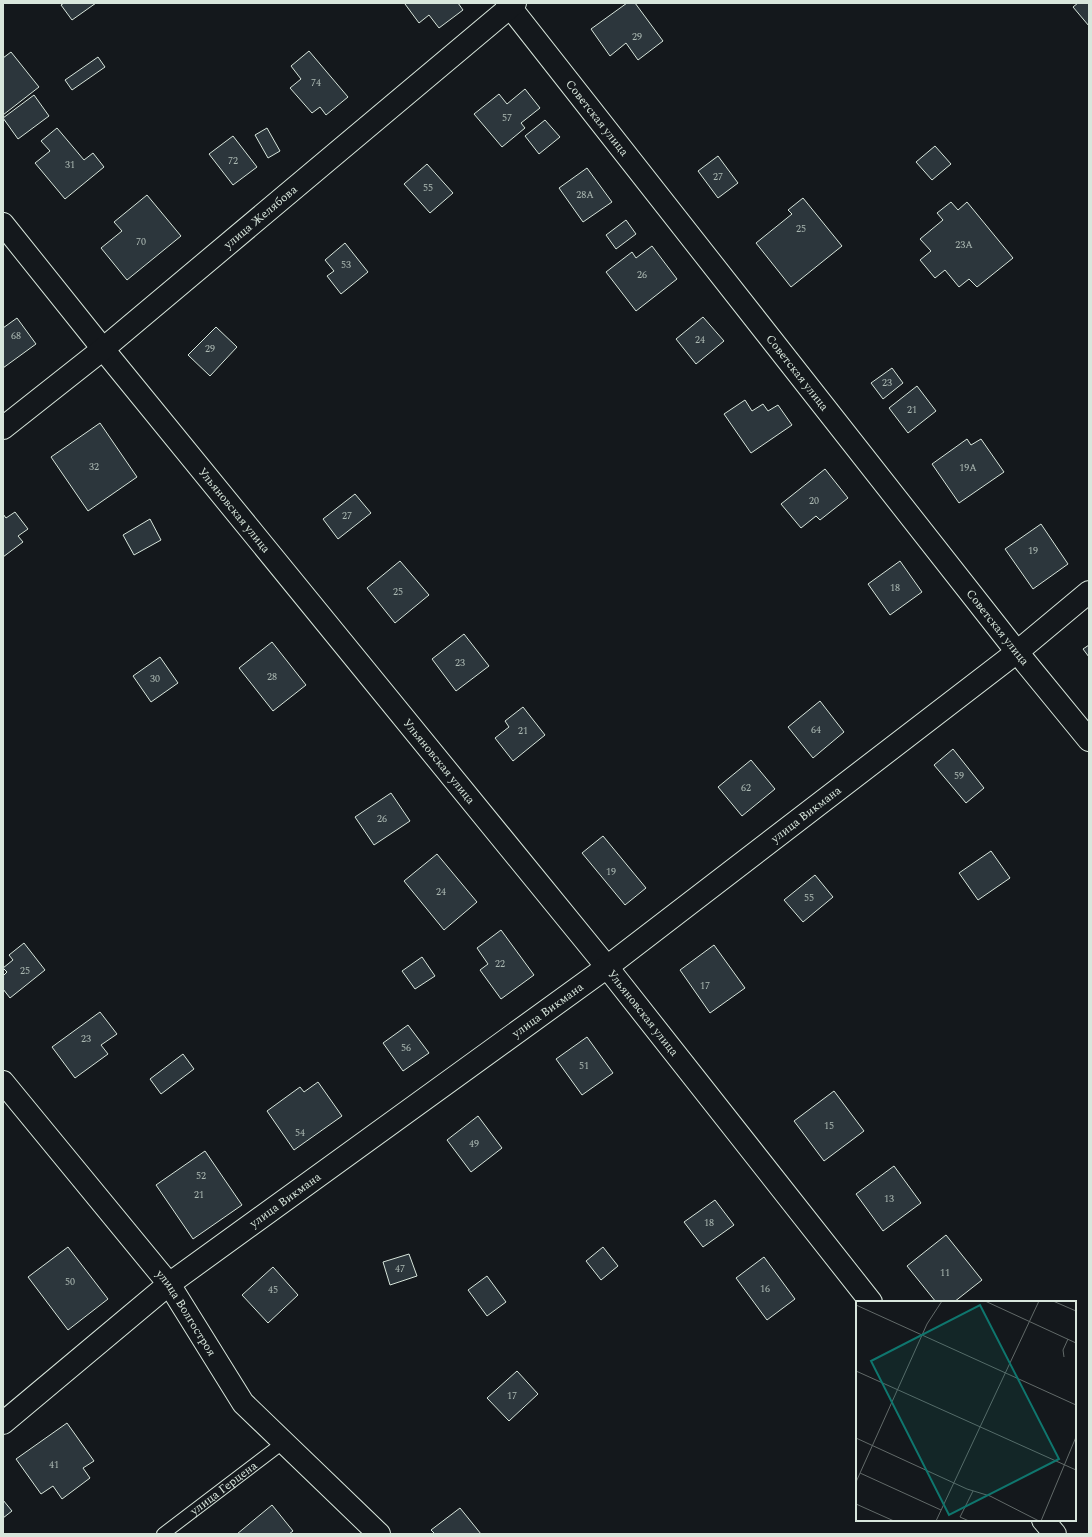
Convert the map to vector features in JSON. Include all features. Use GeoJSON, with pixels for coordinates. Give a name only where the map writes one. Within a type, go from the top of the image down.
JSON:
{"type":"FeatureCollection","features":[{"type":"Feature","properties":{"kind":"street","name":"улица Желябова"},"geometry":{"type":"LineString","coordinates":[[3,428],[103,349],[511,4]]}},
{"type":"Feature","properties":{"kind":"street","name":"Советская улица"},"geometry":{"type":"LineString","coordinates":[[511,4],[1017,652],[1089,740]]}},
{"type":"Feature","properties":{"kind":"street","name":"Ульяновская улица"},"geometry":{"type":"LineString","coordinates":[[3,224],[607,968],[870,1301]]}},
{"type":"Feature","properties":{"kind":"street","name":"улица Викмана"},"geometry":{"type":"LineString","coordinates":[[3,1423],[169,1284],[607,968],[1017,652],[1089,592]]}},
{"type":"Feature","properties":{"kind":"street","name":"улица Волгостроя"},"geometry":{"type":"LineString","coordinates":[[3,1082],[169,1284],[243,1403],[379,1534]]}},
{"type":"Feature","properties":{"kind":"street"},"geometry":{"type":"LineString","coordinates":[[1045,1521],[1054,1534]]}},
{"type":"Feature","properties":{"kind":"lane","name":"улица Герцена"},"geometry":{"type":"LineString","coordinates":[[163,1534],[284,1442]]}},
{"type":"Feature","properties":{"kind":"building"},"geometry":{"type":"Polygon","coordinates":[[[64,3],[96,3],[72,20],[61,5],[64,3]]]}},
{"type":"Feature","properties":{"kind":"building"},"geometry":{"type":"Polygon","coordinates":[[[458,3],[463,10],[439,28],[429,15],[419,23],[405,4],[458,3]]]}},
{"type":"Feature","properties":{"kind":"building"},"geometry":{"type":"Polygon","coordinates":[[[627,3],[635,3],[663,41],[638,60],[626,43],[610,56],[591,29],[627,3]]]}},
{"type":"Feature","properties":{"kind":"building"},"geometry":{"type":"Polygon","coordinates":[[[1078,3],[1089,3],[1089,26],[1073,7],[1078,3]]]}},
{"type":"Feature","properties":{"kind":"building"},"geometry":{"type":"Polygon","coordinates":[[[309,51],[348,97],[326,115],[320,107],[312,113],[290,88],[301,79],[291,66],[309,51]]]}},
{"type":"Feature","properties":{"kind":"building"},"geometry":{"type":"Polygon","coordinates":[[[11,52],[39,87],[3,115],[3,58],[11,52]]]}},
{"type":"Feature","properties":{"kind":"building"},"geometry":{"type":"Polygon","coordinates":[[[98,57],[105,67],[72,90],[65,80],[98,57]]]}},
{"type":"Feature","properties":{"kind":"building"},"geometry":{"type":"Polygon","coordinates":[[[525,89],[540,108],[521,123],[525,128],[502,147],[474,114],[499,94],[507,104],[525,89]]]}},
{"type":"Feature","properties":{"kind":"building"},"geometry":{"type":"Polygon","coordinates":[[[34,95],[49,116],[18,139],[3,118],[34,95]]]}},
{"type":"Feature","properties":{"kind":"building"},"geometry":{"type":"Polygon","coordinates":[[[545,120],[560,137],[539,154],[525,136],[545,120]]]}},
{"type":"Feature","properties":{"kind":"building"},"geometry":{"type":"Polygon","coordinates":[[[57,128],[84,160],[93,153],[104,167],[65,199],[35,163],[50,151],[41,141],[57,128]]]}},
{"type":"Feature","properties":{"kind":"building"},"geometry":{"type":"Polygon","coordinates":[[[267,128],[280,151],[268,158],[255,135],[267,128]]]}},
{"type":"Feature","properties":{"kind":"building"},"geometry":{"type":"Polygon","coordinates":[[[233,136],[257,167],[233,185],[209,154],[233,136]]]}},
{"type":"Feature","properties":{"kind":"building"},"geometry":{"type":"Polygon","coordinates":[[[935,146],[951,164],[932,180],[916,162],[935,146]]]}},
{"type":"Feature","properties":{"kind":"building"},"geometry":{"type":"Polygon","coordinates":[[[718,156],[738,183],[718,198],[698,171],[718,156]]]}},
{"type":"Feature","properties":{"kind":"building"},"geometry":{"type":"Polygon","coordinates":[[[427,164],[453,193],[430,213],[404,184],[427,164]]]}},
{"type":"Feature","properties":{"kind":"building"},"geometry":{"type":"Polygon","coordinates":[[[587,168],[612,202],[583,222],[559,188],[587,168]]]}},
{"type":"Feature","properties":{"kind":"building"},"geometry":{"type":"Polygon","coordinates":[[[147,195],[181,236],[127,280],[101,248],[122,231],[114,222],[147,195]]]}},
{"type":"Feature","properties":{"kind":"building"},"geometry":{"type":"Polygon","coordinates":[[[803,198],[842,246],[791,287],[756,243],[792,214],[788,210],[803,198]]]}},
{"type":"Feature","properties":{"kind":"building"},"geometry":{"type":"Polygon","coordinates":[[[951,202],[958,210],[967,202],[1013,258],[977,287],[969,279],[959,287],[945,270],[935,278],[920,260],[931,251],[920,239],[943,220],[937,213],[951,202]]]}},
{"type":"Feature","properties":{"kind":"building"},"geometry":{"type":"Polygon","coordinates":[[[626,220],[636,234],[616,249],[606,235],[626,220]]]}},
{"type":"Feature","properties":{"kind":"building"},"geometry":{"type":"Polygon","coordinates":[[[345,243],[368,272],[341,294],[327,276],[334,271],[325,260],[345,243]]]}},
{"type":"Feature","properties":{"kind":"building"},"geometry":{"type":"Polygon","coordinates":[[[652,246],[677,279],[636,311],[606,272],[632,252],[636,258],[652,246]]]}},
{"type":"Feature","properties":{"kind":"building"},"geometry":{"type":"Polygon","coordinates":[[[703,317],[724,341],[696,364],[676,339],[703,317]]]}},
{"type":"Feature","properties":{"kind":"building"},"geometry":{"type":"Polygon","coordinates":[[[17,318],[36,344],[3,368],[3,328],[17,318]]]}},
{"type":"Feature","properties":{"kind":"building"},"geometry":{"type":"Polygon","coordinates":[[[216,327],[237,347],[210,376],[188,355],[216,327]]]}},
{"type":"Feature","properties":{"kind":"building"},"geometry":{"type":"Polygon","coordinates":[[[892,368],[903,383],[883,399],[871,383],[892,368]]]}},
{"type":"Feature","properties":{"kind":"building"},"geometry":{"type":"Polygon","coordinates":[[[917,386],[936,411],[908,433],[889,408],[917,386]]]}},
{"type":"Feature","properties":{"kind":"building"},"geometry":{"type":"Polygon","coordinates":[[[745,400],[752,411],[763,404],[768,411],[778,405],[792,425],[751,453],[724,414],[745,400]]]}},
{"type":"Feature","properties":{"kind":"building"},"geometry":{"type":"Polygon","coordinates":[[[100,423],[137,477],[88,511],[51,457],[100,423]]]}},
{"type":"Feature","properties":{"kind":"building"},"geometry":{"type":"Polygon","coordinates":[[[967,439],[971,445],[981,439],[1004,472],[959,503],[932,464],[967,439]]]}},
{"type":"Feature","properties":{"kind":"building"},"geometry":{"type":"Polygon","coordinates":[[[825,469],[848,498],[820,520],[816,516],[801,528],[781,504],[825,469]]]}},
{"type":"Feature","properties":{"kind":"building"},"geometry":{"type":"Polygon","coordinates":[[[355,494],[371,513],[338,539],[323,519],[355,494]]]}},
{"type":"Feature","properties":{"kind":"building"},"geometry":{"type":"Polygon","coordinates":[[[15,512],[28,529],[18,536],[23,542],[3,557],[3,514],[6,518],[15,512]]]}},
{"type":"Feature","properties":{"kind":"building"},"geometry":{"type":"Polygon","coordinates":[[[150,519],[161,540],[134,555],[123,535],[150,519]]]}},
{"type":"Feature","properties":{"kind":"building"},"geometry":{"type":"Polygon","coordinates":[[[1041,524],[1068,564],[1033,589],[1005,549],[1041,524]]]}},
{"type":"Feature","properties":{"kind":"building"},"geometry":{"type":"Polygon","coordinates":[[[400,561],[429,595],[395,623],[367,588],[400,561]]]}},
{"type":"Feature","properties":{"kind":"building"},"geometry":{"type":"Polygon","coordinates":[[[900,561],[922,592],[890,615],[868,584],[900,561]]]}},
{"type":"Feature","properties":{"kind":"building"},"geometry":{"type":"Polygon","coordinates":[[[464,634],[489,666],[456,691],[432,659],[464,634]]]}},
{"type":"Feature","properties":{"kind":"building"},"geometry":{"type":"Polygon","coordinates":[[[272,642],[306,685],[273,711],[239,668],[272,642]]]}},
{"type":"Feature","properties":{"kind":"building"},"geometry":{"type":"Polygon","coordinates":[[[1089,645],[1089,657],[1083,649],[1089,645]]]}},
{"type":"Feature","properties":{"kind":"building"},"geometry":{"type":"Polygon","coordinates":[[[160,657],[178,683],[151,702],[133,676],[160,657]]]}},
{"type":"Feature","properties":{"kind":"building"},"geometry":{"type":"Polygon","coordinates":[[[820,701],[844,732],[813,758],[788,727],[820,701]]]}},
{"type":"Feature","properties":{"kind":"building"},"geometry":{"type":"Polygon","coordinates":[[[523,707],[545,735],[513,761],[495,738],[509,727],[505,721],[523,707]]]}},
{"type":"Feature","properties":{"kind":"building"},"geometry":{"type":"Polygon","coordinates":[[[953,749],[984,788],[966,803],[934,765],[953,749]]]}},
{"type":"Feature","properties":{"kind":"building"},"geometry":{"type":"Polygon","coordinates":[[[751,760],[775,789],[742,816],[718,787],[751,760]]]}},
{"type":"Feature","properties":{"kind":"building"},"geometry":{"type":"Polygon","coordinates":[[[391,793],[410,821],[374,845],[355,817],[391,793]]]}},
{"type":"Feature","properties":{"kind":"building"},"geometry":{"type":"Polygon","coordinates":[[[603,836],[646,888],[625,905],[582,853],[603,836]]]}},
{"type":"Feature","properties":{"kind":"building"},"geometry":{"type":"Polygon","coordinates":[[[991,851],[1010,878],[978,900],[959,873],[991,851]]]}},
{"type":"Feature","properties":{"kind":"building"},"geometry":{"type":"Polygon","coordinates":[[[437,854],[477,902],[444,930],[404,881],[437,854]]]}},
{"type":"Feature","properties":{"kind":"building"},"geometry":{"type":"Polygon","coordinates":[[[815,875],[833,897],[803,922],[784,900],[815,875]]]}},
{"type":"Feature","properties":{"kind":"building"},"geometry":{"type":"Polygon","coordinates":[[[501,930],[534,975],[501,999],[480,970],[488,964],[477,948],[501,930]]]}},
{"type":"Feature","properties":{"kind":"building"},"geometry":{"type":"Polygon","coordinates":[[[24,943],[45,970],[10,998],[3,989],[3,976],[7,972],[3,968],[13,960],[9,955],[24,943]]]}},
{"type":"Feature","properties":{"kind":"building"},"geometry":{"type":"Polygon","coordinates":[[[714,945],[745,988],[710,1013],[680,970],[714,945]]]}},
{"type":"Feature","properties":{"kind":"building"},"geometry":{"type":"Polygon","coordinates":[[[422,957],[435,976],[415,989],[402,971],[422,957]]]}},
{"type":"Feature","properties":{"kind":"building"},"geometry":{"type":"Polygon","coordinates":[[[100,1012],[117,1034],[101,1045],[108,1054],[75,1078],[52,1047],[100,1012]]]}},
{"type":"Feature","properties":{"kind":"building"},"geometry":{"type":"Polygon","coordinates":[[[408,1025],[429,1053],[403,1071],[383,1043],[408,1025]]]}},
{"type":"Feature","properties":{"kind":"building"},"geometry":{"type":"Polygon","coordinates":[[[587,1037],[613,1073],[582,1095],[556,1059],[587,1037]]]}},
{"type":"Feature","properties":{"kind":"building"},"geometry":{"type":"Polygon","coordinates":[[[183,1054],[194,1069],[161,1094],[150,1079],[183,1054]]]}},
{"type":"Feature","properties":{"kind":"building"},"geometry":{"type":"Polygon","coordinates":[[[318,1082],[342,1116],[294,1150],[267,1111],[300,1087],[304,1092],[318,1082]]]}},
{"type":"Feature","properties":{"kind":"building"},"geometry":{"type":"Polygon","coordinates":[[[834,1091],[864,1131],[824,1161],[794,1121],[834,1091]]]}},
{"type":"Feature","properties":{"kind":"building"},"geometry":{"type":"Polygon","coordinates":[[[478,1116],[502,1148],[471,1172],[447,1140],[478,1116]]]}},
{"type":"Feature","properties":{"kind":"building"},"geometry":{"type":"Polygon","coordinates":[[[205,1151],[242,1205],[193,1239],[156,1185],[205,1151]]]}},
{"type":"Feature","properties":{"kind":"building"},"geometry":{"type":"Polygon","coordinates":[[[894,1166],[921,1203],[883,1231],[856,1194],[894,1166]]]}},
{"type":"Feature","properties":{"kind":"building"},"geometry":{"type":"Polygon","coordinates":[[[715,1200],[734,1225],[703,1247],[684,1222],[715,1200]]]}},
{"type":"Feature","properties":{"kind":"building"},"geometry":{"type":"Polygon","coordinates":[[[946,1235],[982,1280],[955,1301],[935,1301],[907,1266],[946,1235]]]}},
{"type":"Feature","properties":{"kind":"building"},"geometry":{"type":"Polygon","coordinates":[[[68,1247],[108,1299],[68,1330],[28,1277],[68,1247]]]}},
{"type":"Feature","properties":{"kind":"building"},"geometry":{"type":"Polygon","coordinates":[[[603,1247],[618,1266],[601,1280],[586,1261],[603,1247]]]}},
{"type":"Feature","properties":{"kind":"building"},"geometry":{"type":"Polygon","coordinates":[[[409,1254],[417,1276],[390,1285],[383,1262],[409,1254]]]}},
{"type":"Feature","properties":{"kind":"building"},"geometry":{"type":"Polygon","coordinates":[[[764,1257],[795,1299],[767,1320],[736,1278],[764,1257]]]}},
{"type":"Feature","properties":{"kind":"building"},"geometry":{"type":"Polygon","coordinates":[[[273,1267],[298,1295],[268,1323],[242,1295],[273,1267]]]}},
{"type":"Feature","properties":{"kind":"building"},"geometry":{"type":"Polygon","coordinates":[[[487,1276],[506,1302],[487,1316],[468,1290],[487,1276]]]}},
{"type":"Feature","properties":{"kind":"building"},"geometry":{"type":"Polygon","coordinates":[[[517,1371],[538,1394],[509,1421],[487,1398],[517,1371]]]}},
{"type":"Feature","properties":{"kind":"building"},"geometry":{"type":"Polygon","coordinates":[[[67,1423],[94,1461],[83,1468],[90,1478],[62,1499],[53,1486],[41,1494],[16,1459],[67,1423]]]}},
{"type":"Feature","properties":{"kind":"building"},"geometry":{"type":"Polygon","coordinates":[[[3,1500],[12,1511],[3,1518],[3,1500]]]}},
{"type":"Feature","properties":{"kind":"building"},"geometry":{"type":"Polygon","coordinates":[[[272,1505],[293,1531],[289,1534],[237,1534],[272,1505]]]}},
{"type":"Feature","properties":{"kind":"building"},"geometry":{"type":"Polygon","coordinates":[[[460,1508],[481,1534],[435,1534],[431,1530],[460,1508]]]}}]}
